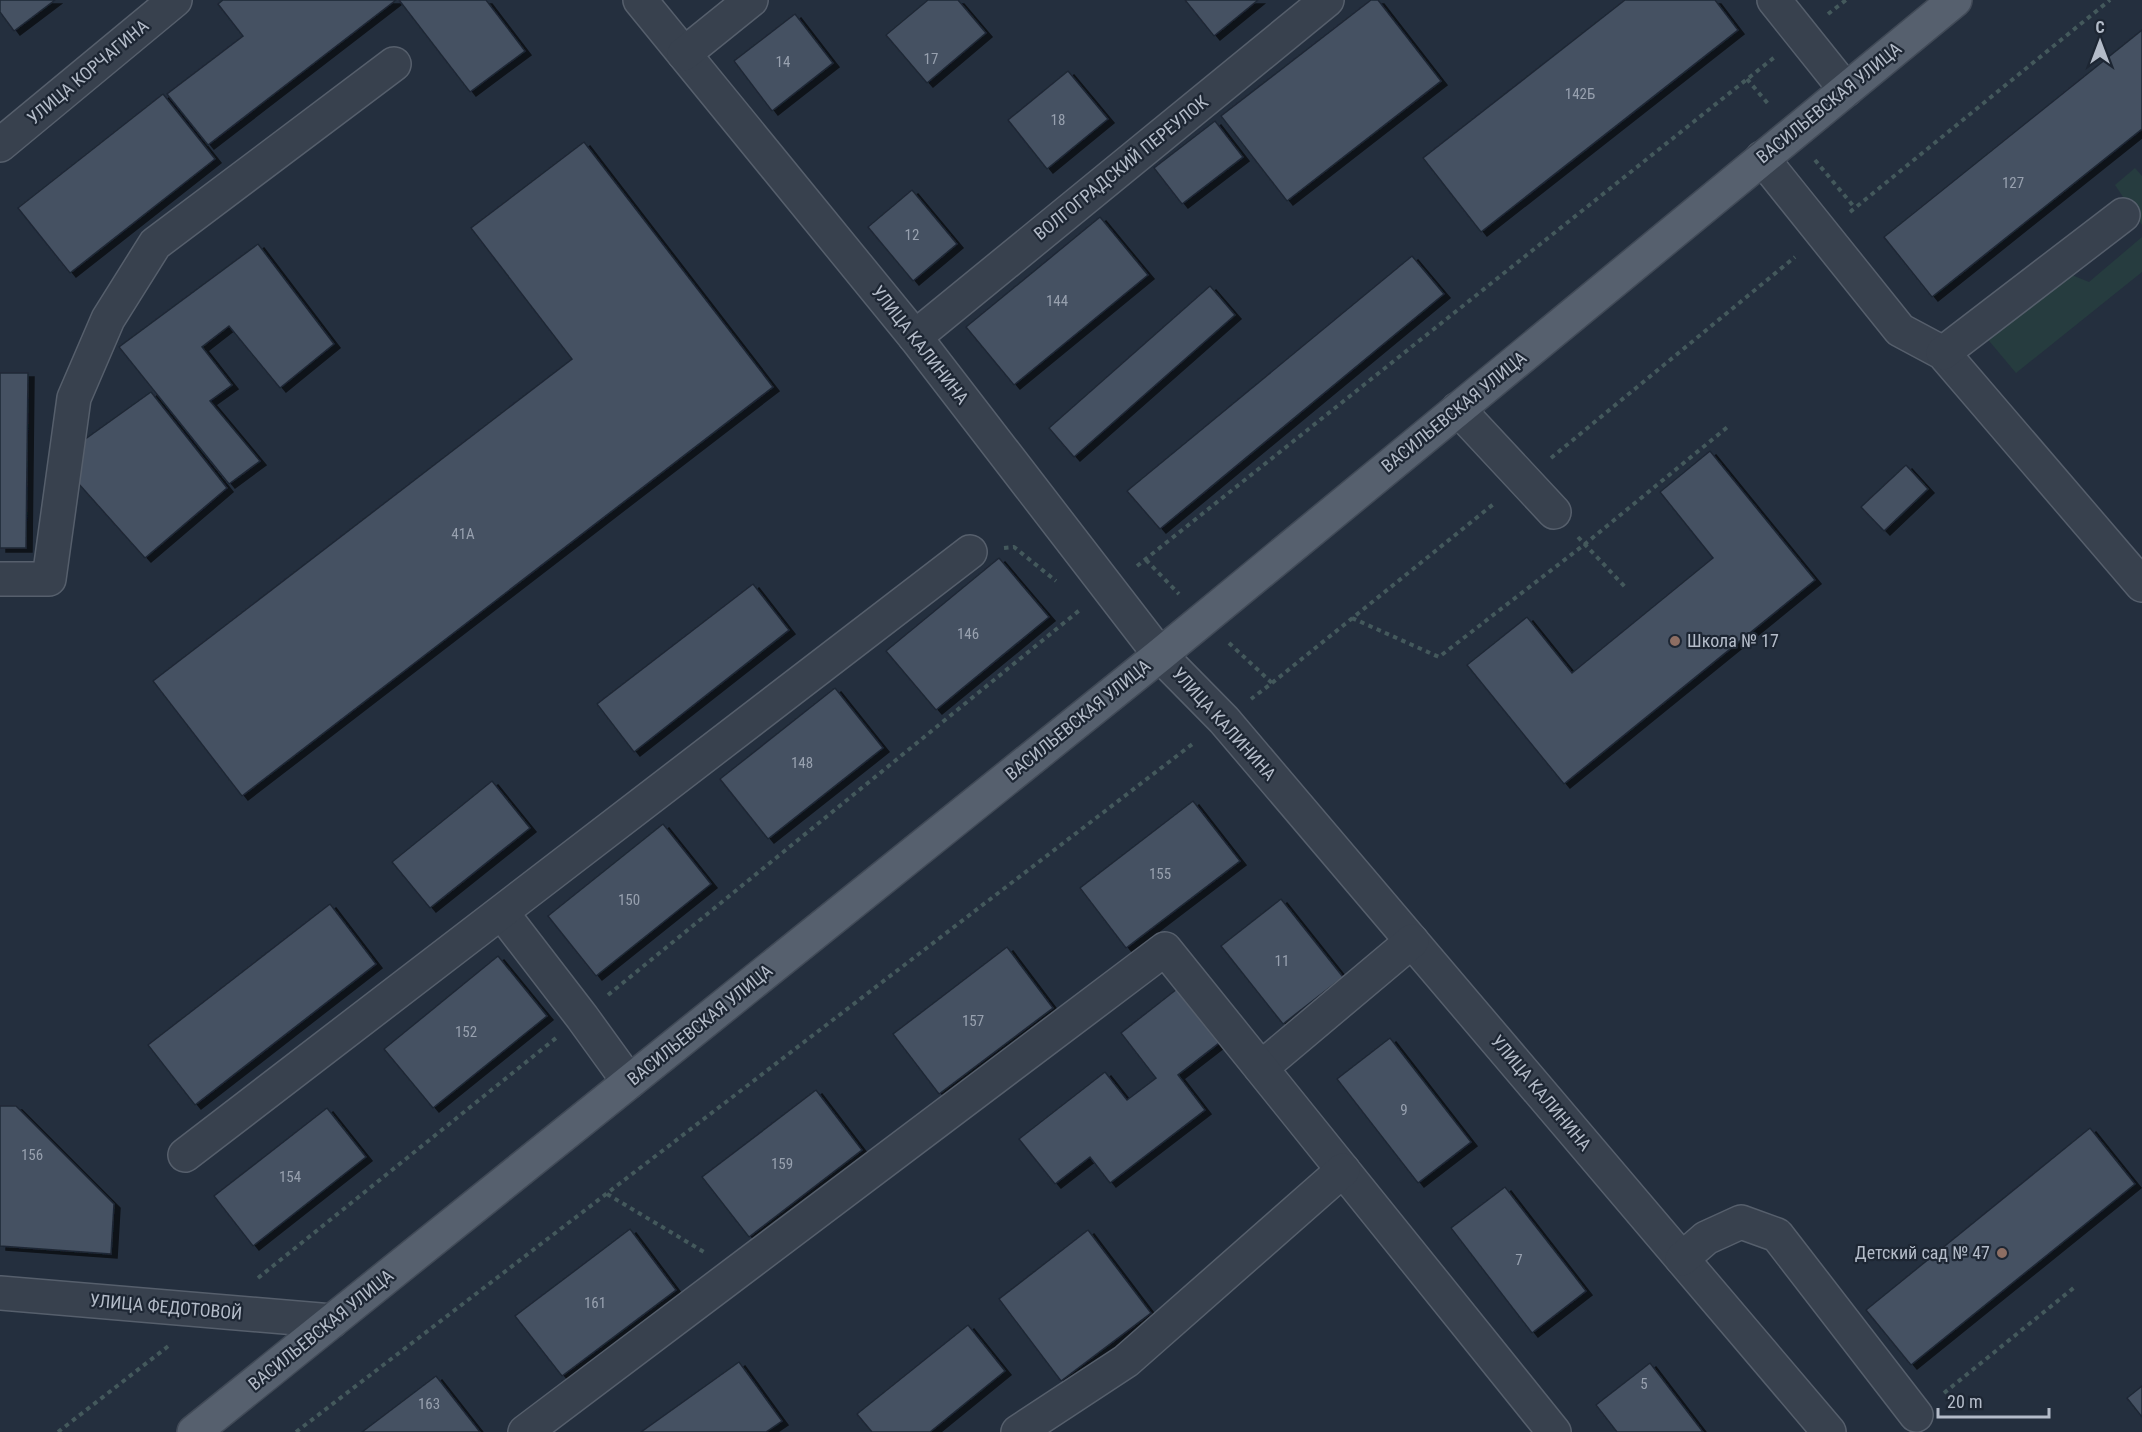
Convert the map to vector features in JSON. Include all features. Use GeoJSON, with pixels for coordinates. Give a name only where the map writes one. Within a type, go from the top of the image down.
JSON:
{"type":"FeatureCollection","features":[{"type":"Feature","properties":{"kind":"main road","name":"ВАСИЛЬЕВСКАЯ УЛИЦА"},"geometry":{"type":"LineString","coordinates":[[194,1432],[1160,655],[1955,0]]}},
{"type":"Feature","properties":{"kind":"street","name":"УЛИЦА КОРЧАГИНА"},"geometry":{"type":"LineString","coordinates":[[0,145],[175,0]]}},
{"type":"Feature","properties":{"kind":"street","name":"УЛИЦА КАЛИНИНА"},"geometry":{"type":"LineString","coordinates":[[640,0],[915,337],[1160,655],[1224,720],[1829,1432]]}},
{"type":"Feature","properties":{"kind":"street"},"geometry":{"type":"LineString","coordinates":[[684,54],[751,0]]}},
{"type":"Feature","properties":{"kind":"street","name":"ВОЛГОГРАДСКИЙ ПЕРЕУЛОК"},"geometry":{"type":"LineString","coordinates":[[915,337],[1327,0]]}},
{"type":"Feature","properties":{"kind":"street"},"geometry":{"type":"LineString","coordinates":[[1774,0],[1846,90]]}},
{"type":"Feature","properties":{"kind":"street"},"geometry":{"type":"LineString","coordinates":[[0,579],[49,579],[74,398],[108,319],[155,244],[394,64]]}},
{"type":"Feature","properties":{"kind":"street"},"geometry":{"type":"LineString","coordinates":[[1762,158],[1900,330],[1943,353],[2142,585]]}},
{"type":"Feature","properties":{"kind":"street"},"geometry":{"type":"LineString","coordinates":[[1943,353],[2123,215]]}},
{"type":"Feature","properties":{"kind":"street"},"geometry":{"type":"LineString","coordinates":[[1458,409],[1554,512]]}},
{"type":"Feature","properties":{"kind":"street"},"geometry":{"type":"LineString","coordinates":[[185,1155],[970,552]]}},
{"type":"Feature","properties":{"kind":"street"},"geometry":{"type":"LineString","coordinates":[[502,913],[629,1082]]}},
{"type":"Feature","properties":{"kind":"street"},"geometry":{"type":"LineString","coordinates":[[1261,1068],[1412,941]]}},
{"type":"Feature","properties":{"kind":"street"},"geometry":{"type":"LineString","coordinates":[[525,1432],[1165,949],[1554,1432]]}},
{"type":"Feature","properties":{"kind":"street"},"geometry":{"type":"LineString","coordinates":[[1018,1432],[1126,1361],[1342,1170]]}},
{"type":"Feature","properties":{"kind":"street"},"geometry":{"type":"LineString","coordinates":[[1682,1259],[1706,1238],[1741,1222],[1777,1235],[1916,1415]]}},
{"type":"Feature","properties":{"kind":"street","name":"УЛИЦА ФЕДОТОВОЙ"},"geometry":{"type":"LineString","coordinates":[[0,1293],[332,1321]]}},
{"type":"Feature","properties":{"kind":"path"},"geometry":{"type":"LineString","coordinates":[[1108,588],[1846,0]]}},
{"type":"Feature","properties":{"kind":"path"},"geometry":{"type":"LineString","coordinates":[[296,1432],[1272,683],[1524,480],[2110,0]]}},
{"type":"Feature","properties":{"kind":"path"},"geometry":{"type":"LineString","coordinates":[[1352,618],[1439,657],[1584,544],[1730,425]]}},
{"type":"Feature","properties":{"kind":"path"},"geometry":{"type":"LineString","coordinates":[[1554,512],[1626,588]]}},
{"type":"Feature","properties":{"kind":"path"},"geometry":{"type":"LineString","coordinates":[[970,552],[1014,547],[1059,584]]}},
{"type":"Feature","properties":{"kind":"path"},"geometry":{"type":"LineString","coordinates":[[1146,560],[1203,619],[1272,683]]}},
{"type":"Feature","properties":{"kind":"path"},"geometry":{"type":"LineString","coordinates":[[606,1194],[737,1272]]}},
{"type":"Feature","properties":{"kind":"path"},"geometry":{"type":"LineString","coordinates":[[1916,1415],[2076,1286]]}},
{"type":"Feature","properties":{"kind":"green space"},"geometry":{"type":"Polygon","coordinates":[[[2135,168],[2142,176],[2142,225],[2115,185],[2135,168]]]}},
{"type":"Feature","properties":{"kind":"green space"},"geometry":{"type":"Polygon","coordinates":[[[2142,237],[2142,272],[2016,373],[1985,336],[2067,273],[2089,282],[2142,237]]]}},
{"type":"Feature","properties":{"kind":"building"},"geometry":{"type":"Polygon","coordinates":[[[0,0],[55,0],[14,31],[0,12],[0,0]]]}},
{"type":"Feature","properties":{"kind":"building"},"geometry":{"type":"Polygon","coordinates":[[[223,0],[396,0],[208,145],[167,94],[243,36],[218,4],[223,0]]]}},
{"type":"Feature","properties":{"kind":"building"},"geometry":{"type":"Polygon","coordinates":[[[399,0],[486,0],[525,51],[470,92],[399,0]]]}},
{"type":"Feature","properties":{"kind":"building"},"geometry":{"type":"Polygon","coordinates":[[[928,0],[958,0],[986,33],[927,83],[886,35],[928,0]]]}},
{"type":"Feature","properties":{"kind":"building"},"geometry":{"type":"Polygon","coordinates":[[[1185,0],[1258,0],[1214,36],[1185,0]]]}},
{"type":"Feature","properties":{"kind":"building"},"geometry":{"type":"Polygon","coordinates":[[[1371,0],[1378,0],[1441,81],[1287,201],[1221,116],[1371,0]]]}},
{"type":"Feature","properties":{"kind":"building"},"geometry":{"type":"Polygon","coordinates":[[[1625,0],[1715,0],[1738,30],[1481,232],[1423,158],[1625,0]]]}},
{"type":"Feature","properties":{"kind":"building"},"geometry":{"type":"Polygon","coordinates":[[[795,14],[833,63],[772,111],[734,61],[795,14]]]}},
{"type":"Feature","properties":{"kind":"building"},"geometry":{"type":"Polygon","coordinates":[[[2142,30],[2142,129],[1932,297],[1884,237],[2142,30]]]}},
{"type":"Feature","properties":{"kind":"building"},"geometry":{"type":"Polygon","coordinates":[[[1068,71],[1108,119],[1047,169],[1008,120],[1068,71]]]}},
{"type":"Feature","properties":{"kind":"building"},"geometry":{"type":"Polygon","coordinates":[[[163,94],[215,159],[70,273],[18,208],[163,94]]]}},
{"type":"Feature","properties":{"kind":"building"},"geometry":{"type":"Polygon","coordinates":[[[1215,121],[1243,157],[1182,204],[1154,168],[1215,121]]]}},
{"type":"Feature","properties":{"kind":"building"},"geometry":{"type":"Polygon","coordinates":[[[584,142],[773,387],[242,796],[153,681],[572,359],[471,228],[584,142]]]}},
{"type":"Feature","properties":{"kind":"building"},"geometry":{"type":"Polygon","coordinates":[[[912,190],[957,244],[913,281],[868,227],[912,190]]]}},
{"type":"Feature","properties":{"kind":"building"},"geometry":{"type":"Polygon","coordinates":[[[1100,217],[1148,275],[1014,385],[966,327],[1100,217]]]}},
{"type":"Feature","properties":{"kind":"building"},"geometry":{"type":"Polygon","coordinates":[[[258,244],[334,344],[280,388],[229,326],[202,347],[232,385],[210,401],[260,461],[229,484],[119,347],[258,244]]]}},
{"type":"Feature","properties":{"kind":"building"},"geometry":{"type":"Polygon","coordinates":[[[1412,256],[1444,294],[1160,529],[1127,491],[1412,256]]]}},
{"type":"Feature","properties":{"kind":"building"},"geometry":{"type":"Polygon","coordinates":[[[1210,286],[1235,315],[1074,457],[1049,428],[1210,286]]]}},
{"type":"Feature","properties":{"kind":"building"},"geometry":{"type":"Polygon","coordinates":[[[0,373],[28,373],[26,548],[0,548],[0,373]]]}},
{"type":"Feature","properties":{"kind":"building"},"geometry":{"type":"Polygon","coordinates":[[[151,392],[227,488],[145,558],[78,483],[84,440],[151,392]]]}},
{"type":"Feature","properties":{"kind":"building","name":"Школа № 17"},"geometry":{"type":"Polygon","coordinates":[[[1710,451],[1815,580],[1564,784],[1467,665],[1527,617],[1572,673],[1713,558],[1660,492],[1710,451]]]}},
{"type":"Feature","properties":{"kind":"building"},"geometry":{"type":"Polygon","coordinates":[[[1906,465],[1928,489],[1884,531],[1861,507],[1906,465]]]}},
{"type":"Feature","properties":{"kind":"building"},"geometry":{"type":"Polygon","coordinates":[[[999,558],[1049,617],[936,710],[886,651],[999,558]]]}},
{"type":"Feature","properties":{"kind":"building"},"geometry":{"type":"Polygon","coordinates":[[[753,584],[789,630],[634,752],[597,704],[753,584]]]}},
{"type":"Feature","properties":{"kind":"building"},"geometry":{"type":"Polygon","coordinates":[[[835,688],[883,748],[768,839],[720,779],[835,688]]]}},
{"type":"Feature","properties":{"kind":"building"},"geometry":{"type":"Polygon","coordinates":[[[492,781],[530,828],[430,908],[392,862],[492,781]]]}},
{"type":"Feature","properties":{"kind":"building"},"geometry":{"type":"Polygon","coordinates":[[[1193,801],[1240,861],[1126,948],[1080,888],[1193,801]]]}},
{"type":"Feature","properties":{"kind":"building"},"geometry":{"type":"Polygon","coordinates":[[[663,824],[711,884],[596,976],[548,916],[663,824]]]}},
{"type":"Feature","properties":{"kind":"building"},"geometry":{"type":"Polygon","coordinates":[[[1281,899],[1343,977],[1283,1024],[1221,946],[1281,899]]]}},
{"type":"Feature","properties":{"kind":"building"},"geometry":{"type":"Polygon","coordinates":[[[330,904],[376,964],[195,1105],[148,1045],[330,904]]]}},
{"type":"Feature","properties":{"kind":"building"},"geometry":{"type":"Polygon","coordinates":[[[1007,947],[1053,1008],[939,1094],[893,1034],[1007,947]]]}},
{"type":"Feature","properties":{"kind":"building"},"geometry":{"type":"Polygon","coordinates":[[[498,956],[547,1016],[433,1108],[384,1049],[498,956]]]}},
{"type":"Feature","properties":{"kind":"building"},"geometry":{"type":"Polygon","coordinates":[[[1177,989],[1219,1043],[1178,1075],[1205,1110],[1110,1183],[1090,1157],[1055,1184],[1019,1139],[1105,1072],[1127,1100],[1156,1078],[1121,1033],[1177,989]]]}},
{"type":"Feature","properties":{"kind":"building"},"geometry":{"type":"Polygon","coordinates":[[[1390,1038],[1471,1142],[1418,1183],[1337,1079],[1390,1038]]]}},
{"type":"Feature","properties":{"kind":"building"},"geometry":{"type":"Polygon","coordinates":[[[816,1090],[862,1150],[749,1237],[702,1177],[816,1090]]]}},
{"type":"Feature","properties":{"kind":"building"},"geometry":{"type":"Polygon","coordinates":[[[0,1106],[16,1106],[114,1204],[111,1254],[0,1246],[0,1106]]]}},
{"type":"Feature","properties":{"kind":"building"},"geometry":{"type":"Polygon","coordinates":[[[327,1108],[366,1157],[253,1246],[214,1196],[327,1108]]]}},
{"type":"Feature","properties":{"kind":"building"},"geometry":{"type":"Polygon","coordinates":[[[2090,1128],[2135,1184],[1911,1365],[1866,1310],[2090,1128]]]}},
{"type":"Feature","properties":{"kind":"building"},"geometry":{"type":"Polygon","coordinates":[[[1505,1187],[1586,1291],[1532,1333],[1451,1228],[1505,1187]]]}},
{"type":"Feature","properties":{"kind":"building"},"geometry":{"type":"Polygon","coordinates":[[[630,1229],[676,1290],[562,1376],[515,1316],[630,1229]]]}},
{"type":"Feature","properties":{"kind":"building"},"geometry":{"type":"Polygon","coordinates":[[[1088,1230],[1151,1313],[1061,1381],[999,1299],[1088,1230]]]}},
{"type":"Feature","properties":{"kind":"building"},"geometry":{"type":"Polygon","coordinates":[[[968,1325],[1005,1371],[930,1432],[872,1432],[857,1414],[968,1325]]]}},
{"type":"Feature","properties":{"kind":"building"},"geometry":{"type":"Polygon","coordinates":[[[739,1362],[782,1421],[766,1432],[641,1432],[739,1362]]]}},
{"type":"Feature","properties":{"kind":"building"},"geometry":{"type":"Polygon","coordinates":[[[1650,1363],[1703,1432],[1617,1432],[1596,1405],[1650,1363]]]}},
{"type":"Feature","properties":{"kind":"building"},"geometry":{"type":"Polygon","coordinates":[[[436,1376],[480,1432],[362,1432],[436,1376]]]}},
{"type":"Feature","properties":{"kind":"building"},"geometry":{"type":"Polygon","coordinates":[[[2142,1386],[2142,1417],[2127,1398],[2142,1386]]]}},
{"type":"Feature","properties":{"kind":"place","name":"Школа № 17"},"geometry":{"type":"Point","coordinates":[1675,641]}},
{"type":"Feature","properties":{"kind":"place","name":"Детский сад № 47"},"geometry":{"type":"Point","coordinates":[2002,1253]}}]}
